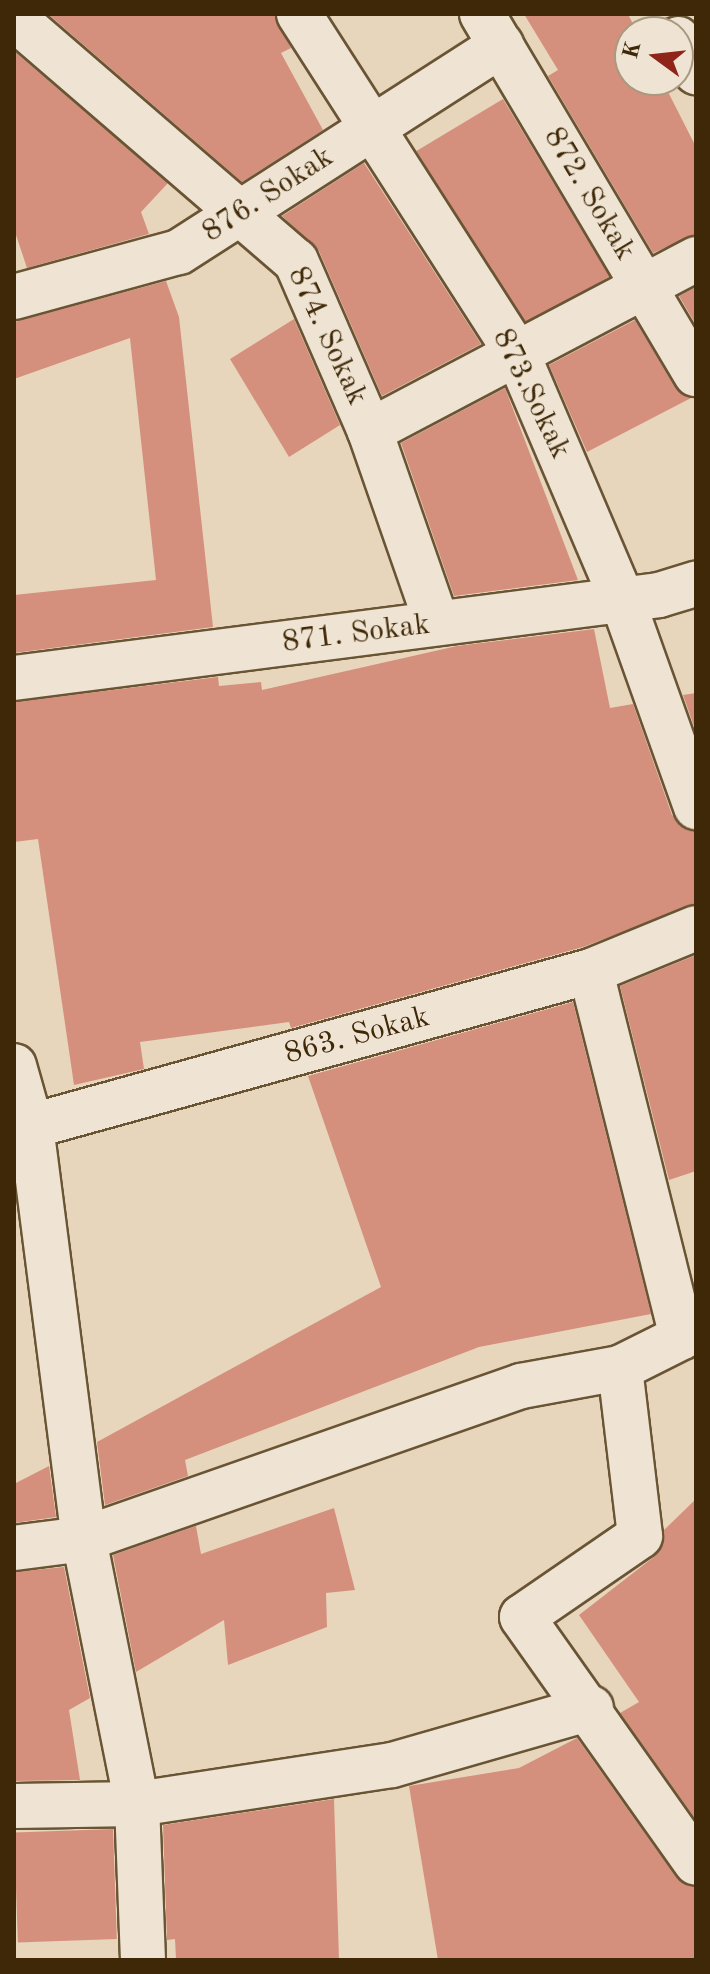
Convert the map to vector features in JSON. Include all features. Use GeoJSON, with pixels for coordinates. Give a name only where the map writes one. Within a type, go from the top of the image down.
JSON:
{"type":"FeatureCollection","features":[{"type":"Feature","properties":{"kind":"street","name":"873.Sokak"},"geometry":{"type":"LineString","coordinates":[[299,14],[517,353],[622,599],[696,807]]}},
{"type":"Feature","properties":{"kind":"street","name":"874. Sokak"},"geometry":{"type":"LineString","coordinates":[[14,18],[296,261],[370,431],[437,623]]}},
{"type":"Feature","properties":{"kind":"street","name":"876. Sokak"},"geometry":{"type":"LineString","coordinates":[[14,297],[179,252],[244,216],[371,127],[492,30]]}},
{"type":"Feature","properties":{"kind":"street","name":"872. Sokak"},"geometry":{"type":"LineString","coordinates":[[492,30],[696,374]]}},
{"type":"Feature","properties":{"kind":"street"},"geometry":{"type":"LineString","coordinates":[[370,431],[696,259]]}},
{"type":"Feature","properties":{"kind":"street","name":"871. Sokak"},"geometry":{"type":"LineString","coordinates":[[14,678],[622,599],[696,584]]}},
{"type":"Feature","properties":{"kind":"street","name":"863. Sokak"},"geometry":{"type":"LineString","coordinates":[[23,1128],[591,971],[696,928]]}},
{"type":"Feature","properties":{"kind":"street"},"geometry":{"type":"LineString","coordinates":[[14,1548],[84,1539],[521,1386],[620,1368],[682,1337],[591,971]]}},
{"type":"Feature","properties":{"kind":"street"},"geometry":{"type":"LineString","coordinates":[[14,1066],[84,1539],[137,1804],[143,1960]]}},
{"type":"Feature","properties":{"kind":"street"},"geometry":{"type":"LineString","coordinates":[[620,1368],[640,1536],[522,1617],[591,1708],[696,1863]]}},
{"type":"Feature","properties":{"kind":"street"},"geometry":{"type":"LineString","coordinates":[[14,1806],[137,1804],[392,1765],[591,1708]]}},
{"type":"Feature","properties":{"kind":"building"},"geometry":{"type":"Polygon","coordinates":[[[48,14],[274,14],[291,48],[281,53],[323,130],[242,182],[48,14]]]}},
{"type":"Feature","properties":{"kind":"building"},"geometry":{"type":"Polygon","coordinates":[[[524,14],[628,14],[614,16],[614,96],[670,96],[696,147],[696,234],[653,253],[548,76],[558,70],[524,14]]]}},
{"type":"Feature","properties":{"kind":"building"},"geometry":{"type":"Polygon","coordinates":[[[14,51],[168,183],[141,212],[149,234],[27,268],[14,229],[14,51]]]}},
{"type":"Feature","properties":{"kind":"building"},"geometry":{"type":"Polygon","coordinates":[[[503,99],[610,276],[523,328],[416,151],[503,99]]]}},
{"type":"Feature","properties":{"kind":"building"},"geometry":{"type":"Polygon","coordinates":[[[364,163],[481,344],[382,396],[319,251],[282,216],[364,163]]]}},
{"type":"Feature","properties":{"kind":"building"},"geometry":{"type":"Polygon","coordinates":[[[166,281],[179,317],[213,627],[14,653],[14,595],[156,580],[130,338],[14,379],[14,322],[166,281]]]}},
{"type":"Feature","properties":{"kind":"building"},"geometry":{"type":"Polygon","coordinates":[[[696,287],[696,325],[679,296],[696,287]]]}},
{"type":"Feature","properties":{"kind":"building"},"geometry":{"type":"Polygon","coordinates":[[[294,319],[340,425],[289,457],[230,359],[294,319]]]}},
{"type":"Feature","properties":{"kind":"building"},"geometry":{"type":"Polygon","coordinates":[[[635,320],[675,387],[691,398],[587,452],[549,365],[635,320]]]}},
{"type":"Feature","properties":{"kind":"building"},"geometry":{"type":"Polygon","coordinates":[[[505,388],[578,580],[454,596],[401,443],[505,388]]]}},
{"type":"Feature","properties":{"kind":"building"},"geometry":{"type":"Polygon","coordinates":[[[594,629],[610,708],[633,704],[672,815],[696,831],[696,904],[583,947],[291,1028],[289,1022],[140,1042],[144,1069],[74,1085],[38,839],[14,842],[14,702],[218,677],[219,686],[261,682],[262,690],[457,646],[594,629]]]}},
{"type":"Feature","properties":{"kind":"building"},"geometry":{"type":"Polygon","coordinates":[[[696,693],[696,732],[683,695],[696,693]]]}},
{"type":"Feature","properties":{"kind":"building"},"geometry":{"type":"Polygon","coordinates":[[[696,955],[696,1171],[669,1180],[620,986],[696,955]]]}},
{"type":"Feature","properties":{"kind":"building"},"geometry":{"type":"Polygon","coordinates":[[[573,1002],[651,1314],[479,1347],[185,1460],[188,1476],[105,1505],[97,1442],[381,1287],[308,1076],[573,1002]]]}},
{"type":"Feature","properties":{"kind":"building"},"geometry":{"type":"Polygon","coordinates":[[[49,1466],[56,1517],[14,1523],[14,1484],[49,1466]]]}},
{"type":"Feature","properties":{"kind":"building"},"geometry":{"type":"Polygon","coordinates":[[[696,1499],[696,1820],[620,1713],[639,1702],[579,1615],[655,1556],[664,1530],[696,1499]]]}},
{"type":"Feature","properties":{"kind":"building"},"geometry":{"type":"Polygon","coordinates":[[[334,1508],[355,1590],[326,1593],[327,1627],[228,1665],[224,1620],[136,1672],[113,1555],[196,1526],[201,1554],[334,1508]]]}},
{"type":"Feature","properties":{"kind":"building"},"geometry":{"type":"Polygon","coordinates":[[[64,1567],[90,1698],[69,1710],[80,1780],[14,1781],[14,1572],[64,1567]]]}},
{"type":"Feature","properties":{"kind":"building"},"geometry":{"type":"Polygon","coordinates":[[[577,1738],[676,1877],[696,1888],[696,1960],[438,1960],[409,1786],[519,1768],[577,1738]]]}},
{"type":"Feature","properties":{"kind":"building"},"geometry":{"type":"Polygon","coordinates":[[[334,1799],[339,1960],[176,1960],[175,1939],[167,1940],[163,1825],[334,1799]]]}},
{"type":"Feature","properties":{"kind":"building"},"geometry":{"type":"Polygon","coordinates":[[[113,1829],[117,1939],[18,1942],[14,1832],[113,1829]]]}}]}
